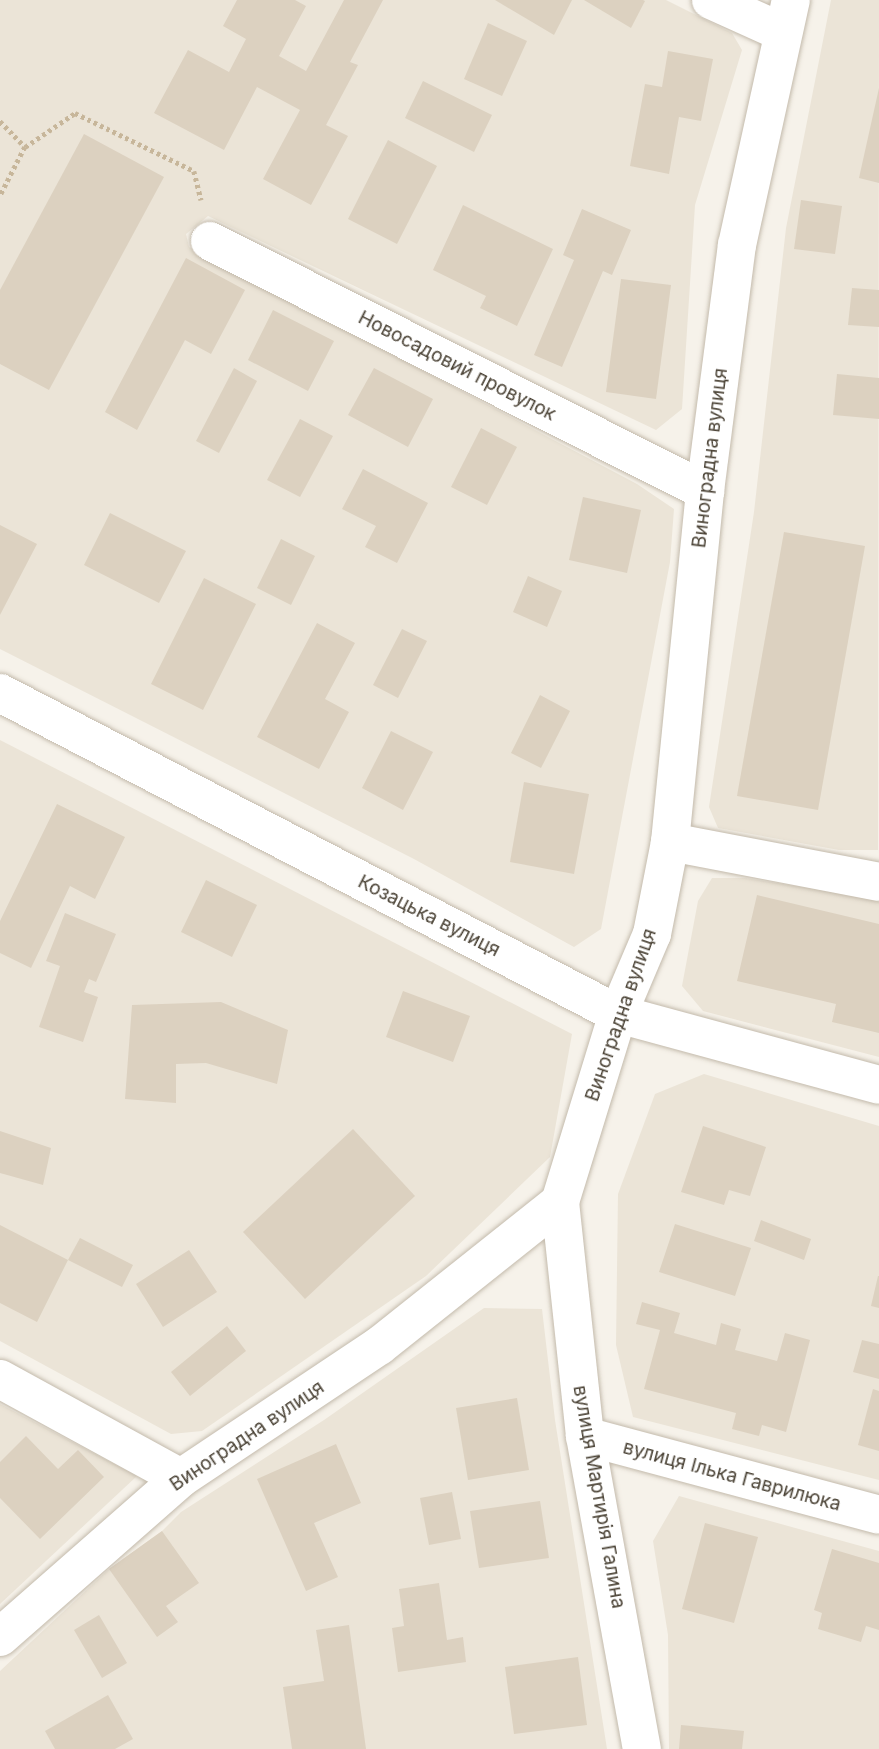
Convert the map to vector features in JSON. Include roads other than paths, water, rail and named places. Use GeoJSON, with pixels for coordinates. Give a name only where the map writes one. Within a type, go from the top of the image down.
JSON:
{"type":"FeatureCollection","features":[{"type":"Feature","properties":{"kind":"street"},"geometry":{"type":"LineString","coordinates":[[711,0],[787,16]]}},
{"type":"Feature","properties":{"kind":"street","name":"Виноградна вулиця"},"geometry":{"type":"LineString","coordinates":[[0,1637],[181,1478],[379,1346],[560,1202],[618,1014],[652,934],[670,842],[705,491],[737,245],[787,16]]}},
{"type":"Feature","properties":{"kind":"street","name":"Новосадовий провулок"},"geometry":{"type":"LineString","coordinates":[[210,240],[705,491]]}},
{"type":"Feature","properties":{"kind":"street","name":"Козацька вулиця"},"geometry":{"type":"LineString","coordinates":[[0,693],[618,1014],[879,1085]]}},
{"type":"Feature","properties":{"kind":"street"},"geometry":{"type":"LineString","coordinates":[[670,842],[879,882]]}},
{"type":"Feature","properties":{"kind":"street","name":"вулиця Мартирія Галина"},"geometry":{"type":"LineString","coordinates":[[560,1202],[584,1436],[642,1749]]}},
{"type":"Feature","properties":{"kind":"street"},"geometry":{"type":"LineString","coordinates":[[0,1379],[181,1478]]}},
{"type":"Feature","properties":{"kind":"street","name":"вулиця Ілька Гаврилюка"},"geometry":{"type":"LineString","coordinates":[[584,1436],[879,1515]]}}]}
